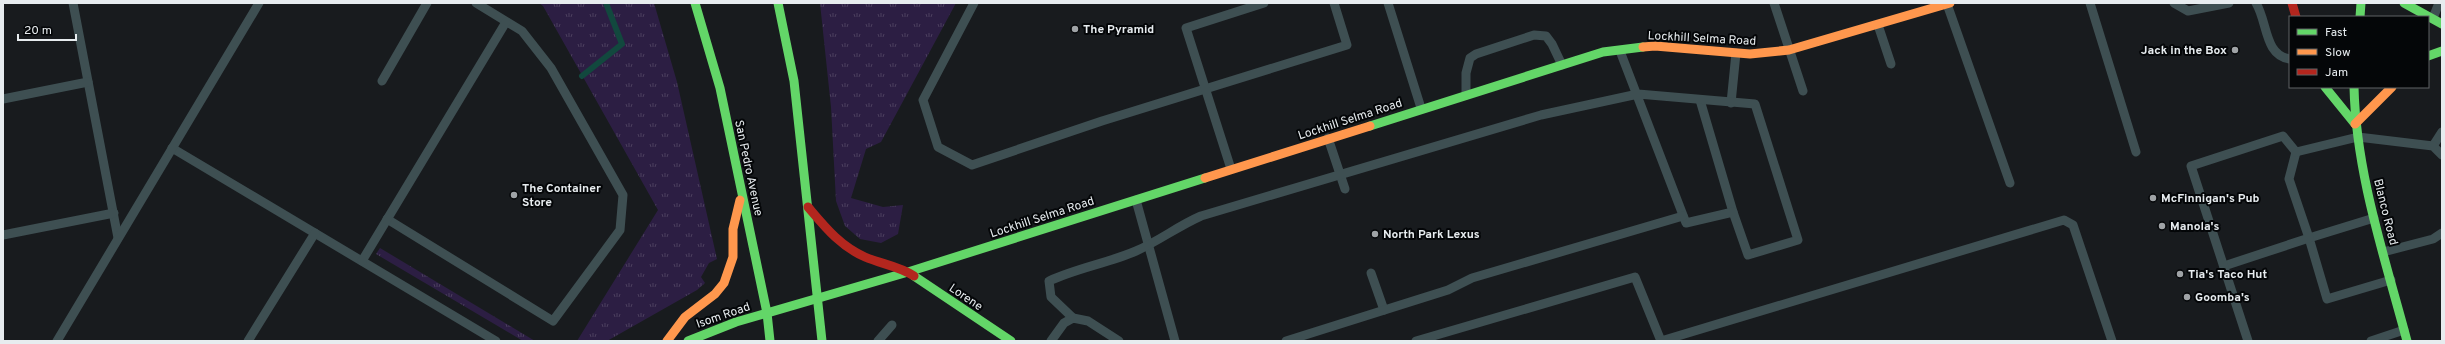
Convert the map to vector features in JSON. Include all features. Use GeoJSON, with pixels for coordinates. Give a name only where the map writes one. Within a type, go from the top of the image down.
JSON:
{"type":"FeatureCollection","features":[{"type":"Feature","properties":{"kind":"main road","name":"San Pedro Avenue"},"geometry":{"type":"LineString","coordinates":[[695,3],[720,88],[767,313],[770,341]]}},
{"type":"Feature","properties":{"kind":"main road"},"geometry":{"type":"LineString","coordinates":[[778,3],[794,81],[819,298],[822,341]]}},
{"type":"Feature","properties":{"kind":"main road"},"geometry":{"type":"LineString","coordinates":[[2292,3],[2296,16]]}},
{"type":"Feature","properties":{"kind":"main road"},"geometry":{"type":"LineString","coordinates":[[2360,16],[2361,3]]}},
{"type":"Feature","properties":{"kind":"main road"},"geometry":{"type":"LineString","coordinates":[[2404,3],[2442,24]]}},
{"type":"Feature","properties":{"kind":"main road","name":"Lockhill Selma Road"},"geometry":{"type":"LineString","coordinates":[[767,313],[908,272],[1421,108],[1603,52],[1655,46],[1750,54],[1789,50],[1878,25],[1937,5],[1948,4]]}},
{"type":"Feature","properties":{"kind":"main road"},"geometry":{"type":"LineString","coordinates":[[2429,56],[2442,51]]}},
{"type":"Feature","properties":{"kind":"main road"},"geometry":{"type":"LineString","coordinates":[[2326,88],[2355,124],[2391,88]]}},
{"type":"Feature","properties":{"kind":"main road","name":"Blanco Road"},"geometry":{"type":"LineString","coordinates":[[2354,88],[2355,124],[2374,218],[2407,341]]}},
{"type":"Feature","properties":{"kind":"main road"},"geometry":{"type":"LineString","coordinates":[[667,341],[685,317],[715,294],[724,284],[733,256],[733,229],[742,193]]}},
{"type":"Feature","properties":{"kind":"main road","name":"Lorene"},"geometry":{"type":"LineString","coordinates":[[808,207],[831,235],[849,248],[865,257],[908,272],[1011,341]]}},
{"type":"Feature","properties":{"kind":"main road","name":"Isom Road"},"geometry":{"type":"LineString","coordinates":[[688,341],[736,322],[767,313]]}},
{"type":"Feature","properties":{"kind":"lane"},"geometry":{"type":"LineString","coordinates":[[73,3],[118,238]]}},
{"type":"Feature","properties":{"kind":"lane"},"geometry":{"type":"LineString","coordinates":[[57,341],[257,6],[247,3]]}},
{"type":"Feature","properties":{"kind":"lane"},"geometry":{"type":"LineString","coordinates":[[382,81],[427,3]]}},
{"type":"Feature","properties":{"kind":"lane"},"geometry":{"type":"LineString","coordinates":[[387,219],[553,321],[620,230],[624,196],[551,68],[522,31],[476,3]]}},
{"type":"Feature","properties":{"kind":"lane"},"geometry":{"type":"LineString","coordinates":[[974,3],[923,100],[938,147],[972,166],[1206,89],[1347,45],[1334,3]]}},
{"type":"Feature","properties":{"kind":"lane"},"geometry":{"type":"LineString","coordinates":[[1231,169],[1186,28],[1264,3]]}},
{"type":"Feature","properties":{"kind":"lane"},"geometry":{"type":"LineString","coordinates":[[1388,3],[1421,108]]}},
{"type":"Feature","properties":{"kind":"lane"},"geometry":{"type":"LineString","coordinates":[[1774,3],[1803,91]]}},
{"type":"Feature","properties":{"kind":"lane"},"geometry":{"type":"LineString","coordinates":[[2090,3],[2136,152]]}},
{"type":"Feature","properties":{"kind":"lane"},"geometry":{"type":"LineString","coordinates":[[2174,3],[2188,11],[2229,3]]}},
{"type":"Feature","properties":{"kind":"lane"},"geometry":{"type":"LineString","coordinates":[[2256,3],[2265,22],[2270,47],[2278,57],[2289,59]]}},
{"type":"Feature","properties":{"kind":"lane"},"geometry":{"type":"LineString","coordinates":[[2433,18],[2439,3]]}},
{"type":"Feature","properties":{"kind":"lane"},"geometry":{"type":"LineString","coordinates":[[1948,4],[2010,183]]}},
{"type":"Feature","properties":{"kind":"lane"},"geometry":{"type":"LineString","coordinates":[[362,261],[506,22]]}},
{"type":"Feature","properties":{"kind":"lane"},"geometry":{"type":"LineString","coordinates":[[1878,25],[1891,64]]}},
{"type":"Feature","properties":{"kind":"lane"},"geometry":{"type":"LineString","coordinates":[[1466,94],[1466,69],[1470,58],[1476,54],[1534,35],[1546,36],[1552,44],[1562,65]]}},
{"type":"Feature","properties":{"kind":"lane"},"geometry":{"type":"LineString","coordinates":[[1619,50],[1638,94],[1686,222],[1733,212]]}},
{"type":"Feature","properties":{"kind":"lane"},"geometry":{"type":"LineString","coordinates":[[1731,103],[1736,53]]}},
{"type":"Feature","properties":{"kind":"lane"},"geometry":{"type":"LineString","coordinates":[[3,99],[88,82]]}},
{"type":"Feature","properties":{"kind":"lane"},"geometry":{"type":"LineString","coordinates":[[1119,341],[1088,321],[1073,318],[1051,297],[1049,280],[1136,251],[1164,237],[1177,226],[1201,216],[1541,115],[1638,94],[1755,104],[1798,240],[1748,255],[1733,212],[1700,100]]}},
{"type":"Feature","properties":{"kind":"lane"},"geometry":{"type":"LineString","coordinates":[[2433,146],[2442,132]]}},
{"type":"Feature","properties":{"kind":"lane"},"geometry":{"type":"LineString","coordinates":[[2248,341],[2191,166],[2283,136],[2296,152]]}},
{"type":"Feature","properties":{"kind":"lane"},"geometry":{"type":"LineString","coordinates":[[2296,152],[2358,137],[2433,146],[2442,155]]}},
{"type":"Feature","properties":{"kind":"lane"},"geometry":{"type":"LineString","coordinates":[[1328,138],[1345,189]]}},
{"type":"Feature","properties":{"kind":"lane"},"geometry":{"type":"LineString","coordinates":[[172,148],[496,341]]}},
{"type":"Feature","properties":{"kind":"lane"},"geometry":{"type":"LineString","coordinates":[[2296,152],[2289,179],[2326,299],[2391,280]]}},
{"type":"Feature","properties":{"kind":"lane"},"geometry":{"type":"LineString","coordinates":[[1136,200],[1175,341]]}},
{"type":"Feature","properties":{"kind":"lane"},"geometry":{"type":"LineString","coordinates":[[3,235],[114,213]]}},
{"type":"Feature","properties":{"kind":"lane"},"geometry":{"type":"LineString","coordinates":[[1286,341],[1448,290],[1472,278],[1683,216]]}},
{"type":"Feature","properties":{"kind":"lane"},"geometry":{"type":"LineString","coordinates":[[2224,266],[2374,218]]}},
{"type":"Feature","properties":{"kind":"lane"},"geometry":{"type":"LineString","coordinates":[[1416,341],[1635,277],[1661,341],[2064,220],[2073,225],[2112,341]]}},
{"type":"Feature","properties":{"kind":"lane"},"geometry":{"type":"LineString","coordinates":[[248,341],[315,233]]}},
{"type":"Feature","properties":{"kind":"lane"},"geometry":{"type":"LineString","coordinates":[[2383,252],[2433,239],[2442,233]]}},
{"type":"Feature","properties":{"kind":"lane"},"geometry":{"type":"LineString","coordinates":[[1371,273],[1384,310]]}},
{"type":"Feature","properties":{"kind":"lane"},"geometry":{"type":"LineString","coordinates":[[1051,341],[1064,323],[1073,318]]}},
{"type":"Feature","properties":{"kind":"lane"},"geometry":{"type":"LineString","coordinates":[[878,341],[892,325]]}},
{"type":"Feature","properties":{"kind":"lane"},"geometry":{"type":"LineString","coordinates":[[2371,341],[2404,330]]}},
{"type":"Feature","properties":{"kind":"green space"},"geometry":{"type":"Polygon","coordinates":[[[539,3],[654,3],[677,82],[717,259],[709,263],[701,277],[705,283],[697,290],[607,341],[577,341],[658,210],[543,6],[539,3]]]}},
{"type":"Feature","properties":{"kind":"green space"},"geometry":{"type":"Polygon","coordinates":[[[820,3],[956,3],[881,142],[866,149],[851,198],[883,207],[903,205],[898,234],[881,243],[860,239],[845,226],[836,201],[831,107],[820,3]]]}},
{"type":"Feature","properties":{"kind":"green space"},"geometry":{"type":"Polygon","coordinates":[[[380,248],[535,341],[523,341],[376,254],[380,248]]]}},
{"type":"Feature","properties":{"kind":"waterway"},"geometry":{"type":"LineString","coordinates":[[582,76],[622,44],[606,3]]}},
{"type":"Feature","properties":{"kind":"traffic: fast"},"geometry":{"type":"LineString","coordinates":[[695,3],[720,88],[767,313],[770,341]]}},
{"type":"Feature","properties":{"kind":"traffic: fast"},"geometry":{"type":"LineString","coordinates":[[778,3],[794,81],[822,341]]}},
{"type":"Feature","properties":{"kind":"traffic: fast"},"geometry":{"type":"LineString","coordinates":[[2360,16],[2361,3]]}},
{"type":"Feature","properties":{"kind":"traffic: fast"},"geometry":{"type":"LineString","coordinates":[[2404,3],[2428,16]]}},
{"type":"Feature","properties":{"kind":"traffic: fast"},"geometry":{"type":"LineString","coordinates":[[2429,17],[2442,24]]}},
{"type":"Feature","properties":{"kind":"traffic: fast"},"geometry":{"type":"LineString","coordinates":[[1370,126],[1603,52],[1643,47]]}},
{"type":"Feature","properties":{"kind":"traffic: fast"},"geometry":{"type":"LineString","coordinates":[[2429,56],[2442,51]]}},
{"type":"Feature","properties":{"kind":"traffic: fast"},"geometry":{"type":"LineString","coordinates":[[2326,88],[2355,124]]}},
{"type":"Feature","properties":{"kind":"traffic: fast"},"geometry":{"type":"LineString","coordinates":[[2354,88],[2360,152],[2366,184],[2381,247],[2407,341]]}},
{"type":"Feature","properties":{"kind":"traffic: fast"},"geometry":{"type":"LineString","coordinates":[[688,341],[736,322],[908,272],[1205,178]]}},
{"type":"Feature","properties":{"kind":"traffic: fast"},"geometry":{"type":"LineString","coordinates":[[914,276],[1011,341]]}},
{"type":"Feature","properties":{"kind":"traffic: slow"},"geometry":{"type":"LineString","coordinates":[[1643,47],[1655,46],[1750,54],[1789,50],[1950,3]]}},
{"type":"Feature","properties":{"kind":"traffic: slow"},"geometry":{"type":"LineString","coordinates":[[2355,124],[2391,88]]}},
{"type":"Feature","properties":{"kind":"traffic: slow"},"geometry":{"type":"LineString","coordinates":[[1205,178],[1370,126]]}},
{"type":"Feature","properties":{"kind":"traffic: slow"},"geometry":{"type":"LineString","coordinates":[[667,341],[685,317],[715,294],[724,283],[733,257],[733,229],[740,200]]}},
{"type":"Feature","properties":{"kind":"traffic: jam"},"geometry":{"type":"LineString","coordinates":[[2292,3],[2296,16]]}},
{"type":"Feature","properties":{"kind":"traffic: jam"},"geometry":{"type":"LineString","coordinates":[[808,207],[840,242],[856,253],[914,276]]}},
{"type":"Feature","properties":{"kind":"place","name":"The Pyramid"},"geometry":{"type":"Point","coordinates":[1075,29]}},
{"type":"Feature","properties":{"kind":"place","name":"Jack in the Box"},"geometry":{"type":"Point","coordinates":[2235,50]}},
{"type":"Feature","properties":{"kind":"place","name":"The Container Store"},"geometry":{"type":"Point","coordinates":[514,195]}},
{"type":"Feature","properties":{"kind":"place","name":"McFinnigan's Pub"},"geometry":{"type":"Point","coordinates":[2153,198]}},
{"type":"Feature","properties":{"kind":"place","name":"Manola's"},"geometry":{"type":"Point","coordinates":[2162,226]}},
{"type":"Feature","properties":{"kind":"place","name":"North Park Lexus"},"geometry":{"type":"Point","coordinates":[1375,234]}},
{"type":"Feature","properties":{"kind":"place","name":"Tia's Taco Hut"},"geometry":{"type":"Point","coordinates":[2180,274]}},
{"type":"Feature","properties":{"kind":"place","name":"Goomba's"},"geometry":{"type":"Point","coordinates":[2187,297]}}]}
